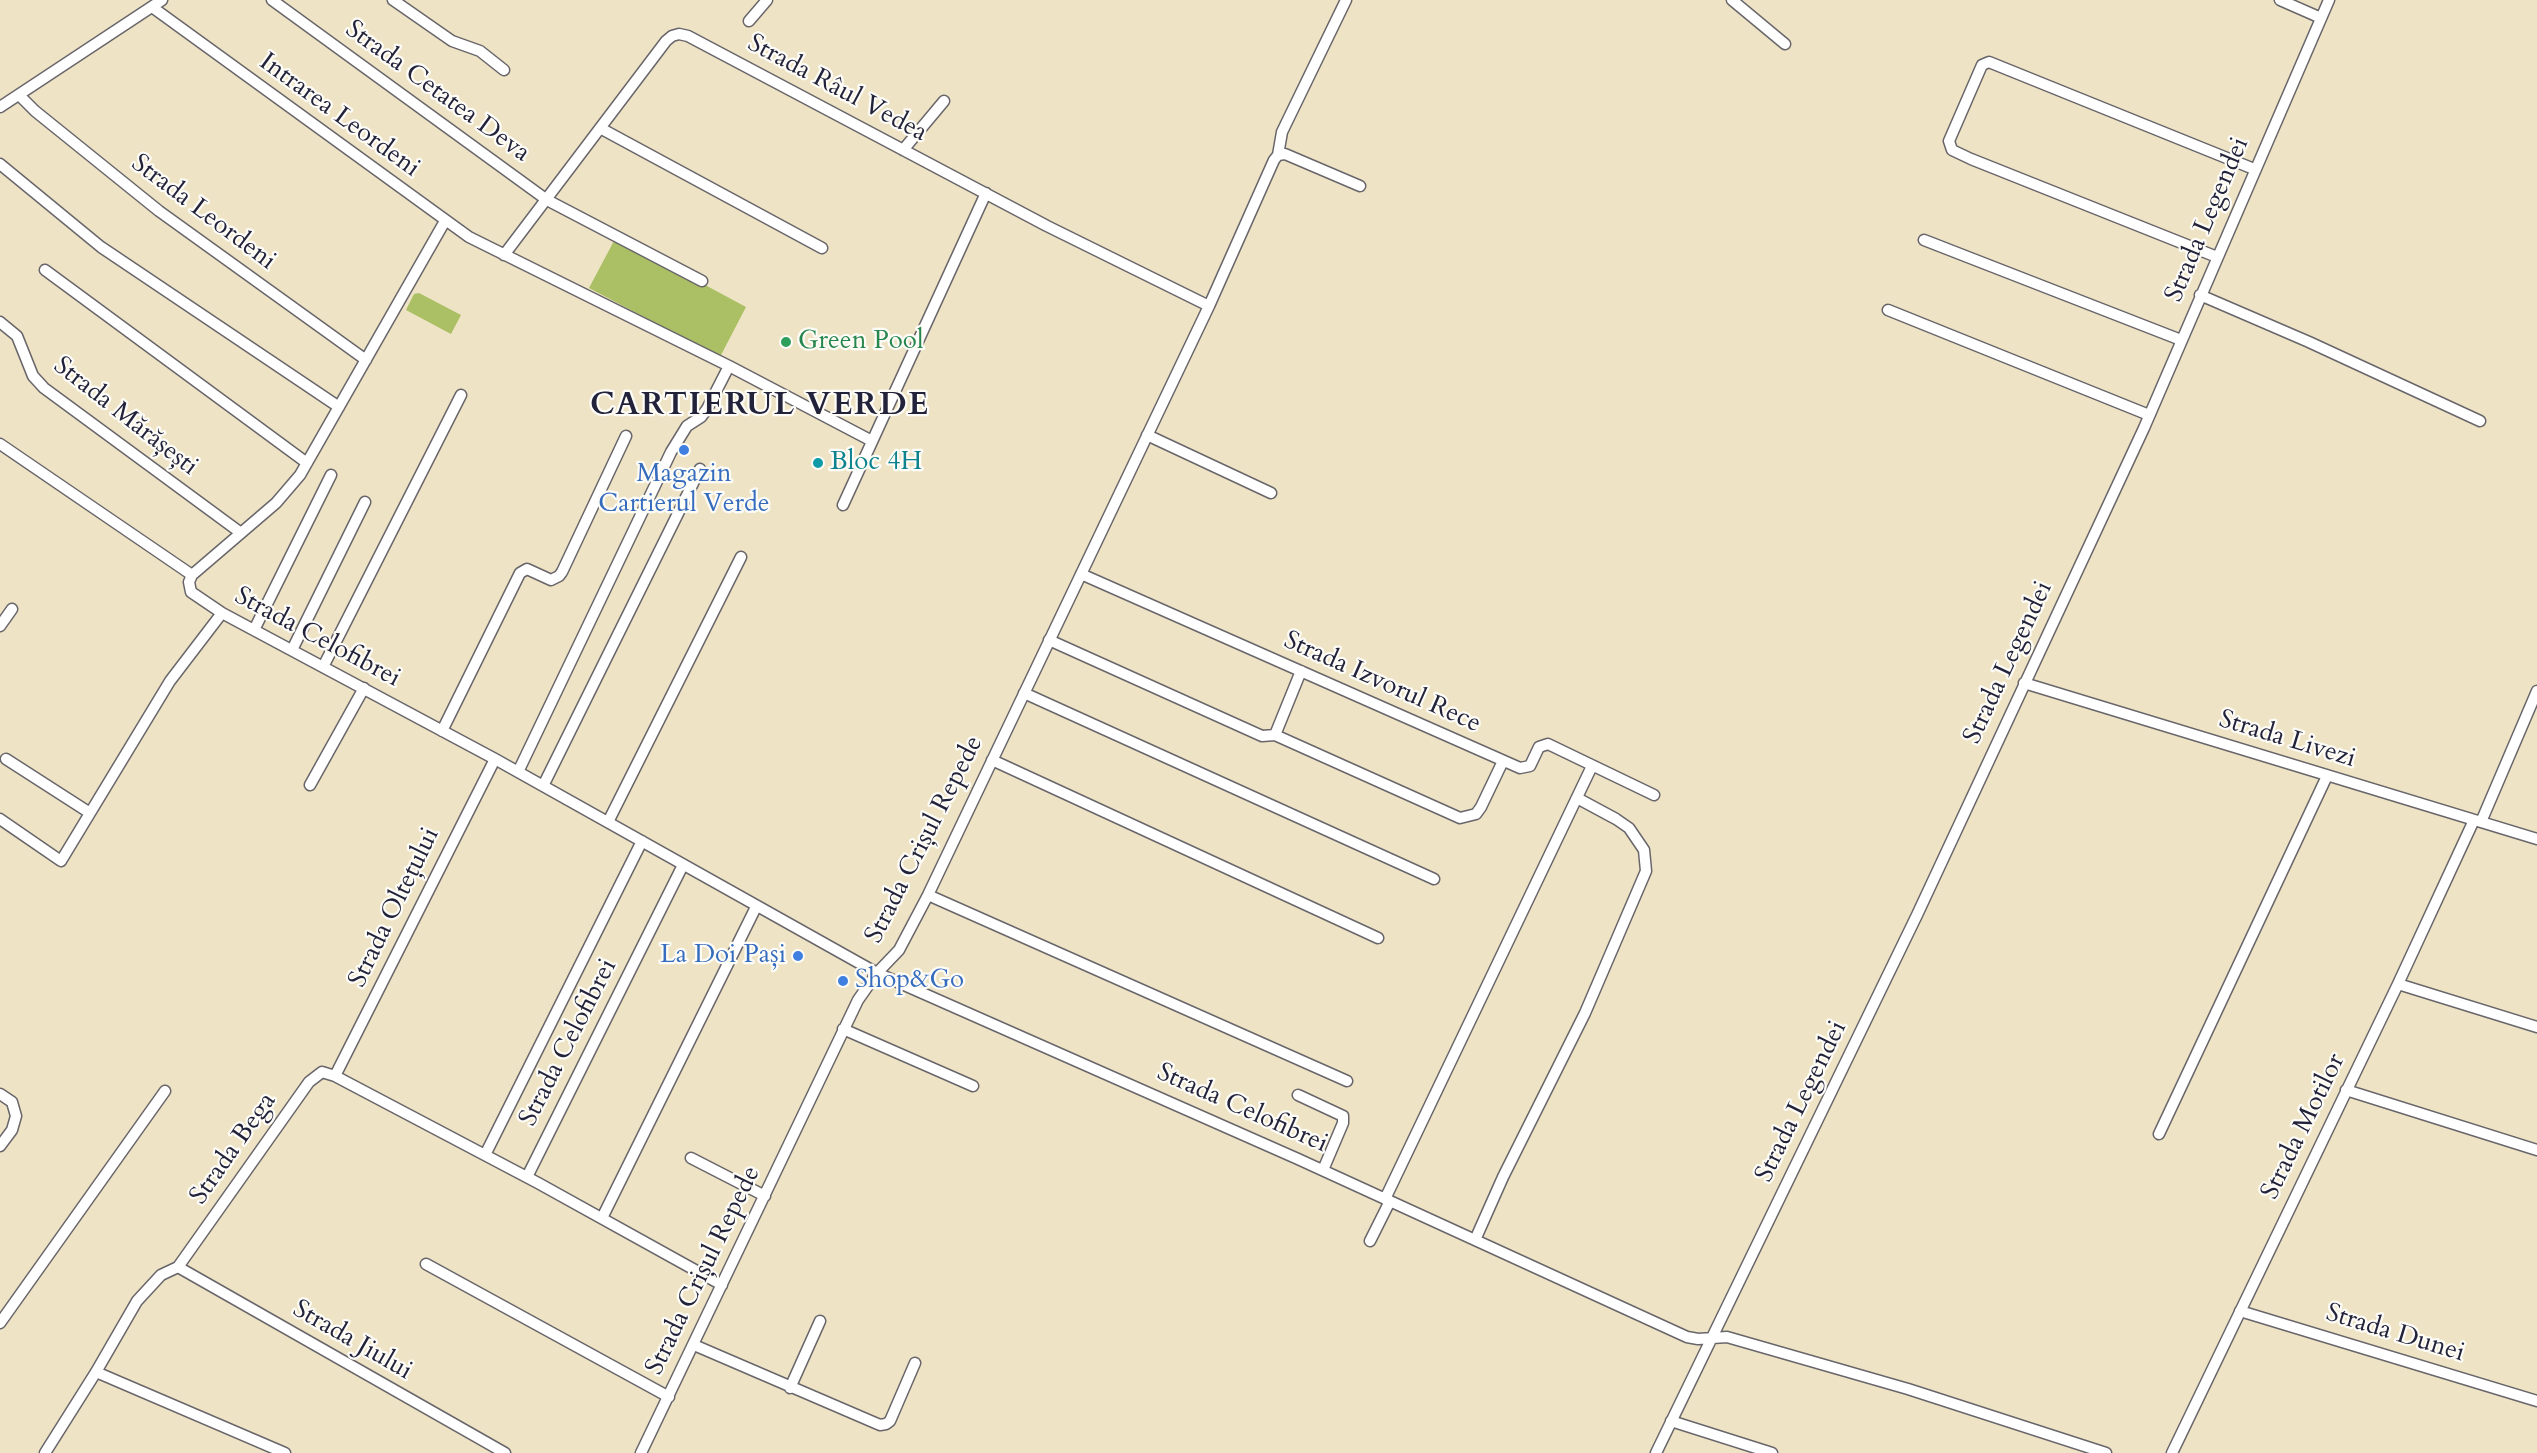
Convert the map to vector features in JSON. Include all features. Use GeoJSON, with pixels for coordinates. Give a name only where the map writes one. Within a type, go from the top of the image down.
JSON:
{"type":"FeatureCollection","features":[{"type":"Feature","properties":{"kind":"street"},"geometry":{"type":"LineString","coordinates":[[0,107],[162,0]]}},
{"type":"Feature","properties":{"kind":"street","name":"Strada Cetatea Deva"},"geometry":{"type":"LineString","coordinates":[[272,0],[546,200],[702,281]]}},
{"type":"Feature","properties":{"kind":"street"},"geometry":{"type":"LineString","coordinates":[[393,0],[452,41],[480,51],[504,70]]}},
{"type":"Feature","properties":{"kind":"street","name":"Strada Râul Vedea"},"geometry":{"type":"LineString","coordinates":[[749,21],[766,0]]}},
{"type":"Feature","properties":{"kind":"street","name":"Strada Crișul Repede"},"geometry":{"type":"LineString","coordinates":[[641,1453],[843,1029],[858,1000],[877,973],[899,950],[928,895],[1209,306],[1278,154],[1282,132],[1346,0]]}},
{"type":"Feature","properties":{"kind":"street"},"geometry":{"type":"LineString","coordinates":[[1732,0],[1785,44]]}},
{"type":"Feature","properties":{"kind":"street"},"geometry":{"type":"LineString","coordinates":[[2280,0],[2321,18]]}},
{"type":"Feature","properties":{"kind":"street","name":"Strada Legendei"},"geometry":{"type":"LineString","coordinates":[[1656,1453],[1917,915],[2150,415],[2254,169],[2329,0]]}},
{"type":"Feature","properties":{"kind":"street","name":"Intrarea Leordeni"},"geometry":{"type":"LineString","coordinates":[[152,7],[445,221],[504,255],[729,366],[872,441]]}},
{"type":"Feature","properties":{"kind":"street","name":"Strada Râul Vedea"},"geometry":{"type":"LineString","coordinates":[[600,128],[666,41],[679,34],[688,36],[1047,226],[1209,306]]}},
{"type":"Feature","properties":{"kind":"street"},"geometry":{"type":"LineString","coordinates":[[2217,258],[1971,159],[1952,150],[1949,141],[1982,65],[1989,62],[2254,169]]}},
{"type":"Feature","properties":{"kind":"street","name":"Strada Leordeni"},"geometry":{"type":"LineString","coordinates":[[19,95],[35,111],[159,211],[366,360]]}},
{"type":"Feature","properties":{"kind":"street"},"geometry":{"type":"LineString","coordinates":[[903,150],[944,100]]}},
{"type":"Feature","properties":{"kind":"street"},"geometry":{"type":"LineString","coordinates":[[504,255],[600,128],[822,248]]}},
{"type":"Feature","properties":{"kind":"street"},"geometry":{"type":"LineString","coordinates":[[1278,154],[1285,154],[1360,186]]}},
{"type":"Feature","properties":{"kind":"street"},"geometry":{"type":"LineString","coordinates":[[0,164],[101,247],[339,407]]}},
{"type":"Feature","properties":{"kind":"street"},"geometry":{"type":"LineString","coordinates":[[843,505],[986,193]]}},
{"type":"Feature","properties":{"kind":"street"},"geometry":{"type":"LineString","coordinates":[[0,444],[192,575],[281,498],[308,463],[445,221]]}},
{"type":"Feature","properties":{"kind":"street"},"geometry":{"type":"LineString","coordinates":[[1924,240],[2181,340]]}},
{"type":"Feature","properties":{"kind":"street"},"geometry":{"type":"LineString","coordinates":[[45,270],[308,463]]}},
{"type":"Feature","properties":{"kind":"street"},"geometry":{"type":"LineString","coordinates":[[2200,295],[2309,342],[2480,422]]}},
{"type":"Feature","properties":{"kind":"street"},"geometry":{"type":"LineString","coordinates":[[1888,310],[2150,415]]}},
{"type":"Feature","properties":{"kind":"street","name":"Strada Mărășești"},"geometry":{"type":"LineString","coordinates":[[0,322],[17,336],[33,376],[44,388],[241,533]]}},
{"type":"Feature","properties":{"kind":"street"},"geometry":{"type":"LineString","coordinates":[[518,772],[671,452],[687,426],[701,417],[707,409],[729,366]]}},
{"type":"Feature","properties":{"kind":"street"},"geometry":{"type":"LineString","coordinates":[[323,667],[461,395]]}},
{"type":"Feature","properties":{"kind":"street"},"geometry":{"type":"LineString","coordinates":[[1147,435],[1271,493]]}},
{"type":"Feature","properties":{"kind":"street"},"geometry":{"type":"LineString","coordinates":[[441,731],[520,573],[527,569],[551,580],[562,572],[626,436]]}},
{"type":"Feature","properties":{"kind":"street"},"geometry":{"type":"LineString","coordinates":[[543,786],[700,469]]}},
{"type":"Feature","properties":{"kind":"street"},"geometry":{"type":"LineString","coordinates":[[254,630],[331,475]]}},
{"type":"Feature","properties":{"kind":"street"},"geometry":{"type":"LineString","coordinates":[[292,650],[365,502]]}},
{"type":"Feature","properties":{"kind":"street"},"geometry":{"type":"LineString","coordinates":[[608,822],[741,557]]}},
{"type":"Feature","properties":{"kind":"street","name":"Strada Izvorul Rece"},"geometry":{"type":"LineString","coordinates":[[1081,574],[1520,768],[1530,766],[1539,747],[1548,744],[1654,795]]}},
{"type":"Feature","properties":{"kind":"street","name":"Strada Celofibrei"},"geometry":{"type":"LineString","coordinates":[[192,575],[189,582],[191,592],[222,613],[495,759],[877,973],[1323,1170],[1687,1337],[1698,1339],[1727,1337],[1908,1389],[2099,1452]]}},
{"type":"Feature","properties":{"kind":"street"},"geometry":{"type":"LineString","coordinates":[[0,626],[12,609]]}},
{"type":"Feature","properties":{"kind":"street"},"geometry":{"type":"LineString","coordinates":[[0,819],[61,861],[170,681],[222,613]]}},
{"type":"Feature","properties":{"kind":"street"},"geometry":{"type":"LineString","coordinates":[[1049,640],[1262,736],[1275,735],[1460,818],[1476,814],[1503,761]]}},
{"type":"Feature","properties":{"kind":"street"},"geometry":{"type":"LineString","coordinates":[[1275,735],[1302,671]]}},
{"type":"Feature","properties":{"kind":"street","name":"Strada Livezi"},"geometry":{"type":"LineString","coordinates":[[2024,683],[2537,839]]}},
{"type":"Feature","properties":{"kind":"street"},"geometry":{"type":"LineString","coordinates":[[310,785],[364,688]]}},
{"type":"Feature","properties":{"kind":"street","name":"Strada Motilor"},"geometry":{"type":"LineString","coordinates":[[2172,1453],[2477,821],[2537,691]]}},
{"type":"Feature","properties":{"kind":"street"},"geometry":{"type":"LineString","coordinates":[[1024,693],[1434,879]]}},
{"type":"Feature","properties":{"kind":"street"},"geometry":{"type":"LineString","coordinates":[[6,759],[90,813]]}},
{"type":"Feature","properties":{"kind":"street","name":"Strada Oltețului"},"geometry":{"type":"LineString","coordinates":[[335,1076],[495,759]]}},
{"type":"Feature","properties":{"kind":"street"},"geometry":{"type":"LineString","coordinates":[[992,760],[1378,938]]}},
{"type":"Feature","properties":{"kind":"street"},"geometry":{"type":"LineString","coordinates":[[1370,1241],[1592,766]]}},
{"type":"Feature","properties":{"kind":"street"},"geometry":{"type":"LineString","coordinates":[[2159,1134],[2327,776]]}},
{"type":"Feature","properties":{"kind":"street"},"geometry":{"type":"LineString","coordinates":[[1475,1240],[1503,1177],[1585,1012],[1646,871],[1644,850],[1629,828],[1577,798]]}},
{"type":"Feature","properties":{"kind":"street","name":"Strada Celofibrei"},"geometry":{"type":"LineString","coordinates":[[485,1155],[642,841]]}},
{"type":"Feature","properties":{"kind":"street","name":"Strada Celofibrei"},"geometry":{"type":"LineString","coordinates":[[527,1177],[683,865]]}},
{"type":"Feature","properties":{"kind":"street"},"geometry":{"type":"LineString","coordinates":[[928,895],[1347,1081]]}},
{"type":"Feature","properties":{"kind":"street"},"geometry":{"type":"LineString","coordinates":[[602,1218],[756,907]]}},
{"type":"Feature","properties":{"kind":"street"},"geometry":{"type":"LineString","coordinates":[[2398,984],[2537,1027]]}},
{"type":"Feature","properties":{"kind":"street"},"geometry":{"type":"LineString","coordinates":[[843,1029],[972,1086]]}},
{"type":"Feature","properties":{"kind":"street","name":"Strada Bega"},"geometry":{"type":"LineString","coordinates":[[178,1267],[309,1082],[322,1072],[335,1076]]}},
{"type":"Feature","properties":{"kind":"street"},"geometry":{"type":"LineString","coordinates":[[335,1076],[527,1177],[722,1285]]}},
{"type":"Feature","properties":{"kind":"street"},"geometry":{"type":"LineString","coordinates":[[2346,1090],[2537,1150]]}},
{"type":"Feature","properties":{"kind":"street"},"geometry":{"type":"LineString","coordinates":[[0,1323],[165,1091]]}},
{"type":"Feature","properties":{"kind":"street"},"geometry":{"type":"LineString","coordinates":[[0,1094],[12,1102],[16,1116],[12,1130],[0,1146]]}},
{"type":"Feature","properties":{"kind":"street"},"geometry":{"type":"LineString","coordinates":[[1298,1095],[1343,1116],[1343,1124],[1323,1170]]}},
{"type":"Feature","properties":{"kind":"street"},"geometry":{"type":"LineString","coordinates":[[691,1158],[765,1196]]}},
{"type":"Feature","properties":{"kind":"street"},"geometry":{"type":"LineString","coordinates":[[426,1264],[669,1397]]}},
{"type":"Feature","properties":{"kind":"street"},"geometry":{"type":"LineString","coordinates":[[45,1453],[96,1372],[137,1300],[161,1275],[178,1267]]}},
{"type":"Feature","properties":{"kind":"street","name":"Strada Jiului"},"geometry":{"type":"LineString","coordinates":[[178,1267],[505,1453]]}},
{"type":"Feature","properties":{"kind":"street","name":"Strada Dunei"},"geometry":{"type":"LineString","coordinates":[[2240,1311],[2537,1401]]}},
{"type":"Feature","properties":{"kind":"street"},"geometry":{"type":"LineString","coordinates":[[790,1388],[820,1321]]}},
{"type":"Feature","properties":{"kind":"street"},"geometry":{"type":"LineString","coordinates":[[694,1345],[880,1425],[886,1424],[915,1363]]}},
{"type":"Feature","properties":{"kind":"street"},"geometry":{"type":"LineString","coordinates":[[96,1372],[285,1453]]}},
{"type":"Feature","properties":{"kind":"street"},"geometry":{"type":"LineString","coordinates":[[1671,1421],[1772,1453]]}},
{"type":"Feature","properties":{"kind":"green space"},"geometry":{"type":"Polygon","coordinates":[[[616,237],[746,307],[720,357],[589,288],[616,237]]]}},
{"type":"Feature","properties":{"kind":"green space"},"geometry":{"type":"Polygon","coordinates":[[[419,293],[461,315],[451,334],[406,310],[414,294],[419,293]]]}},
{"type":"Feature","properties":{"kind":"place","name":"Green Pool"},"geometry":{"type":"Point","coordinates":[786,342]}},
{"type":"Feature","properties":{"kind":"place","name":"Magazin Cartierul Verde"},"geometry":{"type":"Point","coordinates":[684,450]}},
{"type":"Feature","properties":{"kind":"place","name":"Bloc 4H"},"geometry":{"type":"Point","coordinates":[818,463]}},
{"type":"Feature","properties":{"kind":"place","name":"La Doi Pași"},"geometry":{"type":"Point","coordinates":[798,956]}},
{"type":"Feature","properties":{"kind":"place","name":"Shop&Go"},"geometry":{"type":"Point","coordinates":[843,981]}},
{"type":"Feature","properties":{"kind":"district","name":"CARTIERUL VERDE"},"geometry":{"type":"Point","coordinates":[760,407]}}]}
